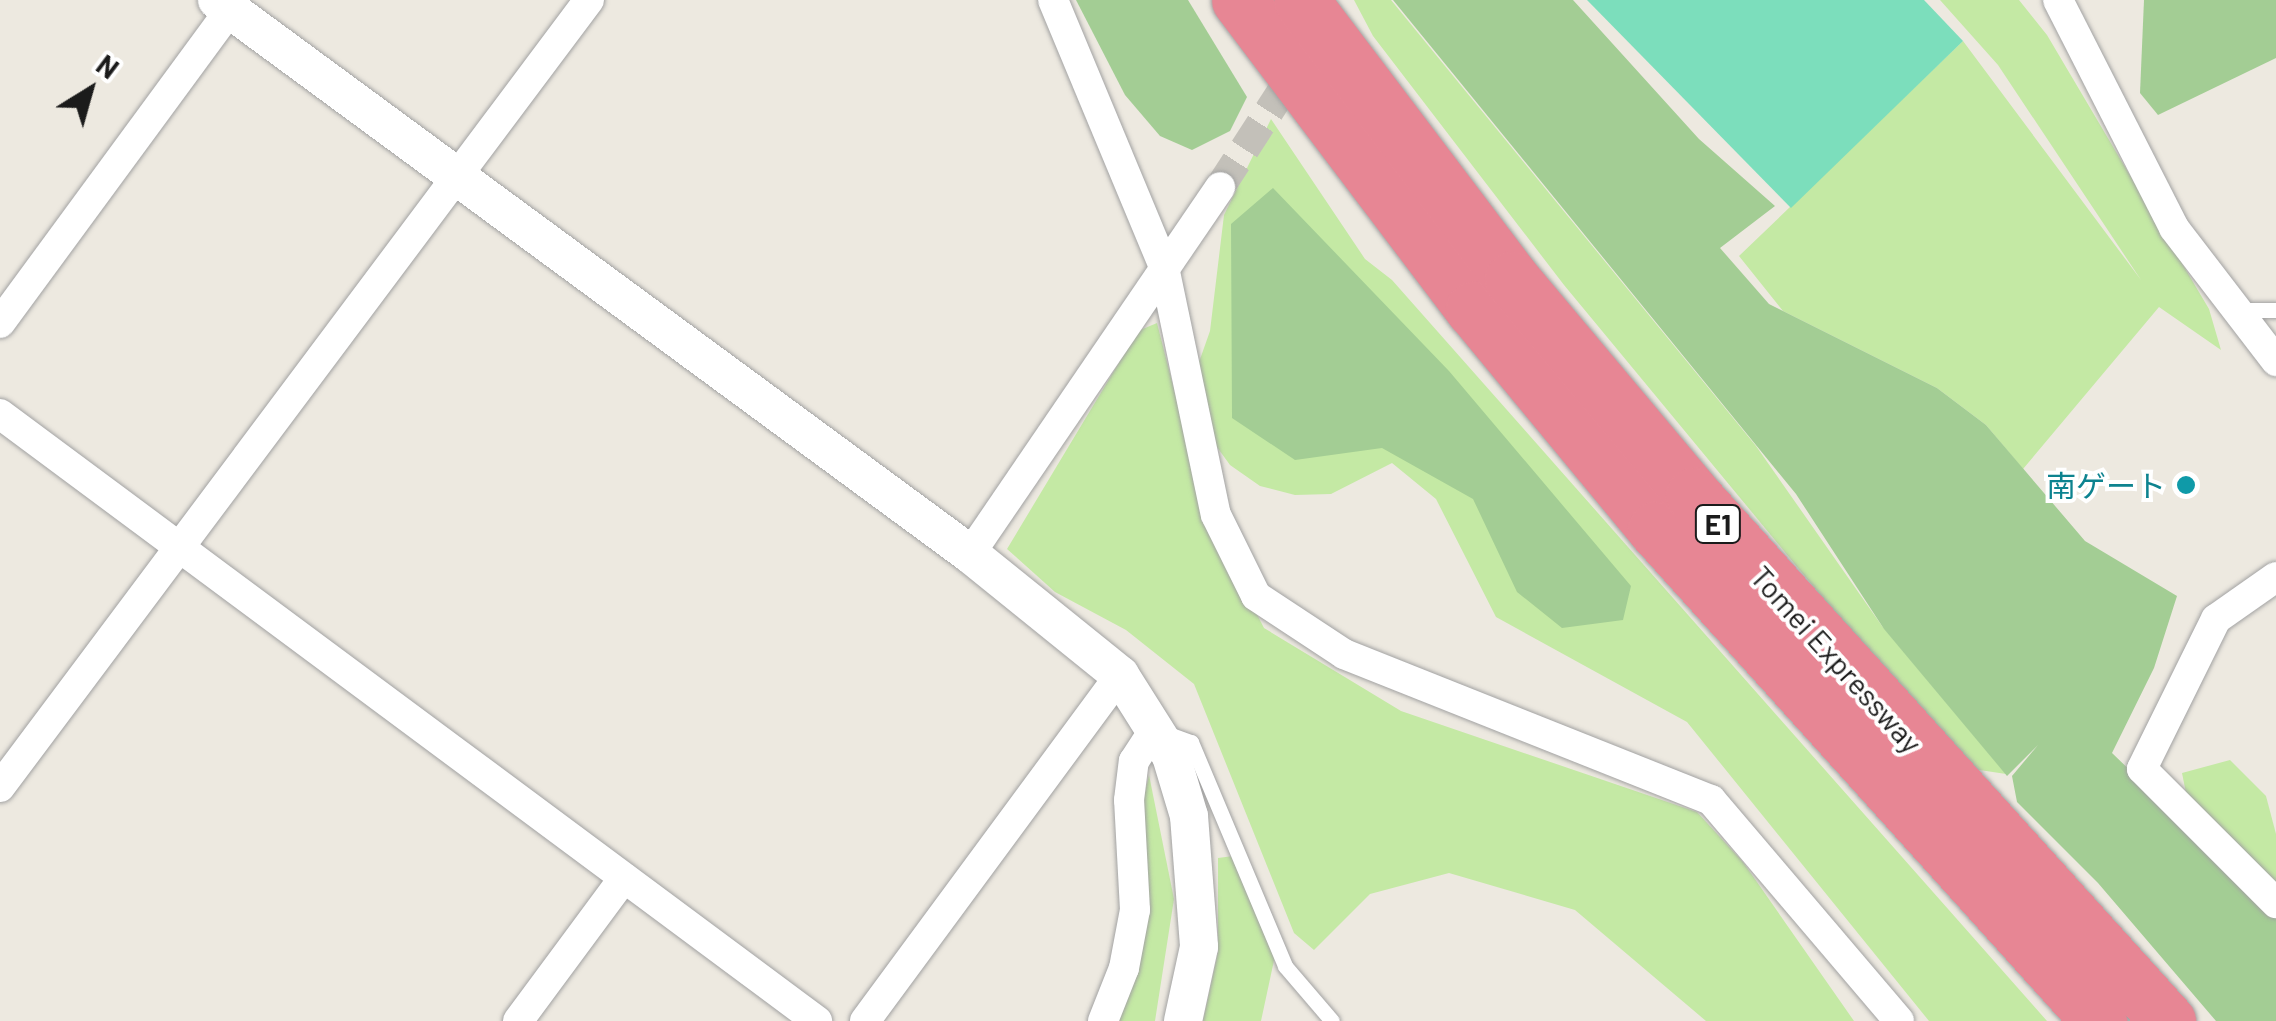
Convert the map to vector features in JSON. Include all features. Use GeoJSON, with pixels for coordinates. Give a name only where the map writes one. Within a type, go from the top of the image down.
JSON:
{"type":"FeatureCollection","features":[{"type":"Feature","properties":{"kind":"highway","name":"Tomei Expressway"},"geometry":{"type":"LineString","coordinates":[[1240,0],[1474,309],[1655,529],[2099,1021]]}},
{"type":"Feature","properties":{"kind":"highway","name":"Tomei Expressway"},"geometry":{"type":"LineString","coordinates":[[1300,0],[1512,279],[1693,496],[2168,1021]]}},
{"type":"Feature","properties":{"kind":"street"},"geometry":{"type":"LineString","coordinates":[[0,787],[589,0]]}},
{"type":"Feature","properties":{"kind":"street"},"geometry":{"type":"LineString","coordinates":[[1052,0],[1164,267],[1216,515],[1256,596],[1344,654],[1711,800],[1900,1021]]}},
{"type":"Feature","properties":{"kind":"street"},"geometry":{"type":"LineString","coordinates":[[2058,0],[2174,228],[2276,361]]}},
{"type":"Feature","properties":{"kind":"street"},"geometry":{"type":"LineString","coordinates":[[0,323],[223,5],[970,554],[1120,675],[1171,756],[1189,816],[1199,947],[1182,1021]]}},
{"type":"Feature","properties":{"kind":"street"},"geometry":{"type":"LineString","coordinates":[[970,554],[1220,188]]}},
{"type":"Feature","properties":{"kind":"street"},"geometry":{"type":"LineString","coordinates":[[0,414],[818,1021]]}},
{"type":"Feature","properties":{"kind":"street"},"geometry":{"type":"LineString","coordinates":[[2276,577],[2216,619],[2142,769],[2276,903]]}},
{"type":"Feature","properties":{"kind":"street"},"geometry":{"type":"LineString","coordinates":[[865,1021],[1120,675]]}},
{"type":"Feature","properties":{"kind":"street"},"geometry":{"type":"LineString","coordinates":[[1103,1021],[1124,968],[1135,910],[1129,800],[1134,761],[1155,729]]}},
{"type":"Feature","properties":{"kind":"street"},"geometry":{"type":"LineString","coordinates":[[518,1021],[624,878]]}},
{"type":"Feature","properties":{"kind":"lane"},"geometry":{"type":"LineString","coordinates":[[2239,310],[2276,310]]}},
{"type":"Feature","properties":{"kind":"lane"},"geometry":{"type":"LineString","coordinates":[[1155,729],[1190,742],[1285,966],[1332,1021]]}},
{"type":"Feature","properties":{"kind":"green space"},"geometry":{"type":"Polygon","coordinates":[[[1076,0],[1188,0],[1247,97],[1230,131],[1192,150],[1160,136],[1125,95],[1076,0]]]}},
{"type":"Feature","properties":{"kind":"green space"},"geometry":{"type":"Polygon","coordinates":[[[1354,0],[1391,0],[1756,446],[1882,626],[2006,774],[1973,769],[1851,632],[1564,285],[1373,36],[1354,0]]]}},
{"type":"Feature","properties":{"kind":"green space"},"geometry":{"type":"Polygon","coordinates":[[[1393,0],[1573,0],[1699,139],[1775,206],[1720,248],[1769,304],[1937,388],[1986,425],[2085,541],[2177,596],[2154,668],[2112,753],[2276,911],[2276,1021],[2216,1021],[2098,883],[2017,802],[2012,776],[2038,745],[2007,776],[1884,629],[1796,494],[1393,0]]]}},
{"type":"Feature","properties":{"kind":"green space"},"geometry":{"type":"Polygon","coordinates":[[[1587,0],[1924,0],[1963,41],[1791,208],[1587,0]]]}},
{"type":"Feature","properties":{"kind":"green space"},"geometry":{"type":"Polygon","coordinates":[[[1940,0],[2019,0],[2047,35],[2209,309],[2221,350],[2159,307],[2023,469],[1986,425],[1937,388],[1783,311],[1739,256],[1963,41],[2141,280],[1998,65],[1940,0]]]}},
{"type":"Feature","properties":{"kind":"green space"},"geometry":{"type":"Polygon","coordinates":[[[2144,0],[2276,0],[2276,58],[2158,115],[2140,93],[2144,0]]]}},
{"type":"Feature","properties":{"kind":"green space"},"geometry":{"type":"Polygon","coordinates":[[[1271,119],[1365,259],[1392,280],[2047,1021],[1929,1021],[1687,722],[1496,617],[1436,499],[1392,463],[1331,494],[1295,495],[1260,486],[1230,465],[1209,436],[1198,365],[1210,331],[1224,215],[1271,119]]]}},
{"type":"Feature","properties":{"kind":"green space"},"geometry":{"type":"Polygon","coordinates":[[[1273,188],[1449,371],[1631,586],[1623,620],[1562,628],[1517,592],[1473,499],[1382,448],[1295,460],[1232,418],[1231,224],[1273,188]]]}},
{"type":"Feature","properties":{"kind":"green space"},"geometry":{"type":"Polygon","coordinates":[[[1157,323],[1207,518],[1264,628],[1401,711],[1697,812],[1743,862],[1854,1021],[1706,1021],[1575,910],[1449,873],[1370,894],[1314,950],[1294,933],[1194,684],[1126,630],[1055,592],[1007,549],[1138,331],[1157,323]]]}},
{"type":"Feature","properties":{"kind":"green space"},"geometry":{"type":"Polygon","coordinates":[[[2230,760],[2266,796],[2276,834],[2276,891],[2187,798],[2182,773],[2230,760]]]}},
{"type":"Feature","properties":{"kind":"green space"},"geometry":{"type":"Polygon","coordinates":[[[1149,775],[1174,899],[1155,1021],[1119,1021],[1144,923],[1142,805],[1149,775]]]}},
{"type":"Feature","properties":{"kind":"green space"},"geometry":{"type":"Polygon","coordinates":[[[1241,855],[1276,951],[1261,1021],[1203,1021],[1218,952],[1218,858],[1241,855]]]}},
{"type":"Feature","properties":{"kind":"tunnel"},"geometry":{"type":"LineString","coordinates":[[1220,187],[1341,0]]}},
{"type":"Feature","properties":{"kind":"place","name":"南ゲート"},"geometry":{"type":"Point","coordinates":[2186,485]}}]}
